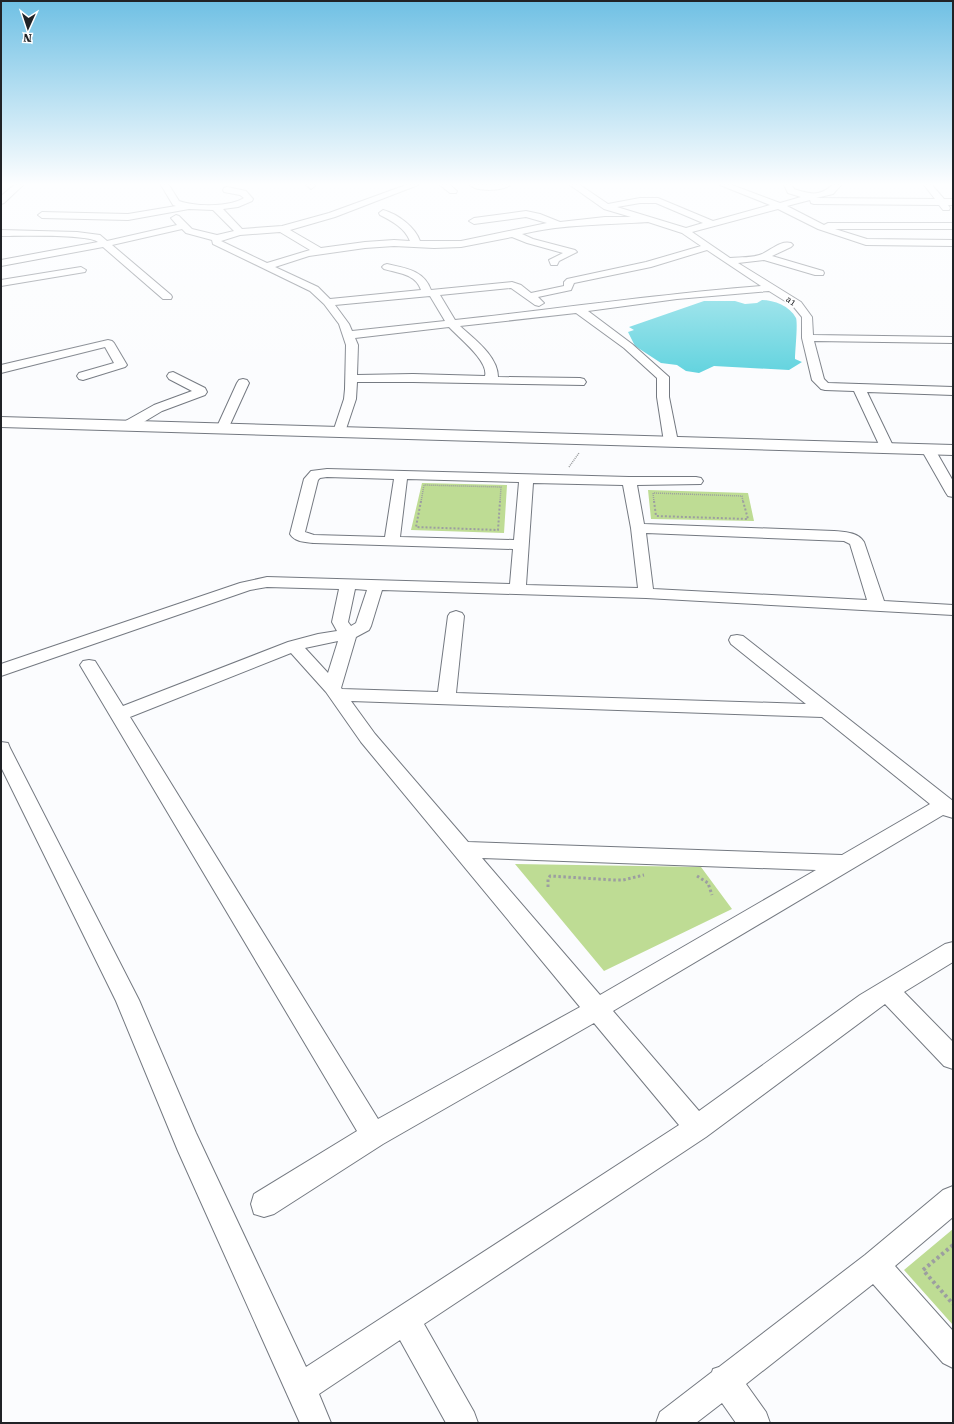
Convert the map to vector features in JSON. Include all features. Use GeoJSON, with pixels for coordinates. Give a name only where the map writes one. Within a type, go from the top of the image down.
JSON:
{"type":"FeatureCollection","features":[{"type":"Feature","properties":{"kind":"street"},"geometry":{"type":"LineString","coordinates":[[1,263],[64,251]]}},
{"type":"Feature","properties":{"kind":"street"},"geometry":{"type":"LineString","coordinates":[[113,251],[167,297]]}},
{"type":"Feature","properties":{"kind":"street"},"geometry":{"type":"LineString","coordinates":[[236,251],[314,289],[328,302],[344,324],[352,345],[352,379],[350,399],[339,432]]}},
{"type":"Feature","properties":{"kind":"street"},"geometry":{"type":"LineString","coordinates":[[267,266],[290,258],[317,251]]}},
{"type":"Feature","properties":{"kind":"street"},"geometry":{"type":"LineString","coordinates":[[554,263],[554,260],[572,252],[570,251]]}},
{"type":"Feature","properties":{"kind":"street"},"geometry":{"type":"LineString","coordinates":[[530,296],[567,288],[569,286],[569,282],[571,281],[648,265],[693,251]]}},
{"type":"Feature","properties":{"kind":"street","name":"a1"},"geometry":{"type":"LineString","coordinates":[[714,251],[797,304],[803,311],[807,317],[808,338],[820,384],[834,387],[953,391]]}},
{"type":"Feature","properties":{"kind":"street"},"geometry":{"type":"LineString","coordinates":[[764,258],[771,251]]}},
{"type":"Feature","properties":{"kind":"street"},"geometry":{"type":"LineString","coordinates":[[728,261],[764,258],[819,273]]}},
{"type":"Feature","properties":{"kind":"street"},"geometry":{"type":"LineString","coordinates":[[388,267],[420,278],[452,324],[472,344],[491,367],[492,376],[488,380]]}},
{"type":"Feature","properties":{"kind":"street"},"geometry":{"type":"LineString","coordinates":[[1,283],[81,270]]}},
{"type":"Feature","properties":{"kind":"street"},"geometry":{"type":"LineString","coordinates":[[328,302],[512,285],[517,286],[552,313]]}},
{"type":"Feature","properties":{"kind":"street"},"geometry":{"type":"LineString","coordinates":[[349,336],[552,313],[677,296],[771,288]]}},
{"type":"Feature","properties":{"kind":"street"},"geometry":{"type":"LineString","coordinates":[[578,309],[628,346],[663,377],[663,397],[672,442]]}},
{"type":"Feature","properties":{"kind":"street"},"geometry":{"type":"LineString","coordinates":[[808,338],[953,340]]}},
{"type":"Feature","properties":{"kind":"street"},"geometry":{"type":"LineString","coordinates":[[1,369],[108,343],[122,365],[83,376]]}},
{"type":"Feature","properties":{"kind":"street"},"geometry":{"type":"LineString","coordinates":[[127,426],[158,408],[201,392],[173,376]]}},
{"type":"Feature","properties":{"kind":"street"},"geometry":{"type":"LineString","coordinates":[[352,379],[413,378],[580,382]]}},
{"type":"Feature","properties":{"kind":"street"},"geometry":{"type":"LineString","coordinates":[[222,428],[243,383]]}},
{"type":"Feature","properties":{"kind":"street"},"geometry":{"type":"LineString","coordinates":[[859,388],[887,448]]}},
{"type":"Feature","properties":{"kind":"street"},"geometry":{"type":"LineString","coordinates":[[1,422],[953,450]]}},
{"type":"Feature","properties":{"kind":"street"},"geometry":{"type":"LineString","coordinates":[[928,449],[953,493]]}},
{"type":"Feature","properties":{"kind":"street"},"geometry":{"type":"LineString","coordinates":[[522,545],[392,540],[314,539],[302,538],[297,534],[311,479],[316,474],[327,473],[629,481],[696,481]]}},
{"type":"Feature","properties":{"kind":"street"},"geometry":{"type":"LineString","coordinates":[[392,540],[401,475]]}},
{"type":"Feature","properties":{"kind":"street"},"geometry":{"type":"LineString","coordinates":[[518,589],[526,478]]}},
{"type":"Feature","properties":{"kind":"street"},"geometry":{"type":"LineString","coordinates":[[629,481],[638,528],[646,593]]}},
{"type":"Feature","properties":{"kind":"street"},"geometry":{"type":"LineString","coordinates":[[638,528],[834,535],[848,537],[857,542],[878,606]]}},
{"type":"Feature","properties":{"kind":"street"},"geometry":{"type":"LineString","coordinates":[[1,670],[246,586],[267,582],[646,593],[953,610]]}},
{"type":"Feature","properties":{"kind":"street"},"geometry":{"type":"LineString","coordinates":[[334,692],[348,634],[340,622],[348,584]]}},
{"type":"Feature","properties":{"kind":"street"},"geometry":{"type":"LineString","coordinates":[[119,714],[294,646],[318,639],[348,634],[364,626],[376,585]]}},
{"type":"Feature","properties":{"kind":"street"},"geometry":{"type":"LineString","coordinates":[[446,699],[456,616]]}},
{"type":"Feature","properties":{"kind":"street"},"geometry":{"type":"LineString","coordinates":[[264,1204],[374,1135],[597,1010],[846,862],[949,808],[737,640]]}},
{"type":"Feature","properties":{"kind":"street"},"geometry":{"type":"LineString","coordinates":[[294,646],[334,692],[368,738],[697,1128]]}},
{"type":"Feature","properties":{"kind":"street"},"geometry":{"type":"LineString","coordinates":[[89,665],[374,1135]]}},
{"type":"Feature","properties":{"kind":"street"},"geometry":{"type":"LineString","coordinates":[[334,692],[446,699],[826,711]]}},
{"type":"Feature","properties":{"kind":"street"},"geometry":{"type":"LineString","coordinates":[[1,748],[126,1000],[187,1142],[316,1423]]}},
{"type":"Feature","properties":{"kind":"street"},"geometry":{"type":"LineString","coordinates":[[463,850],[846,862]]}},
{"type":"Feature","properties":{"kind":"street"},"geometry":{"type":"LineString","coordinates":[[300,1389],[697,1128],[868,1002],[953,951]]}},
{"type":"Feature","properties":{"kind":"street"},"geometry":{"type":"LineString","coordinates":[[887,990],[953,1058]]}},
{"type":"Feature","properties":{"kind":"street"},"geometry":{"type":"LineString","coordinates":[[671,1423],[724,1380],[875,1265],[953,1199]]}},
{"type":"Feature","properties":{"kind":"street"},"geometry":{"type":"LineString","coordinates":[[875,1265],[953,1353]]}},
{"type":"Feature","properties":{"kind":"street"},"geometry":{"type":"LineString","coordinates":[[404,1320],[463,1423]]}},
{"type":"Feature","properties":{"kind":"street"},"geometry":{"type":"LineString","coordinates":[[724,1380],[755,1423]]}},
{"type":"Feature","properties":{"kind":"path"},"geometry":{"type":"LineString","coordinates":[[570,479],[569,468],[574,458],[582,450],[583,439]]}},
{"type":"Feature","properties":{"kind":"path"},"geometry":{"type":"LineString","coordinates":[[424,485],[501,487],[498,530],[416,527],[424,485]]}},
{"type":"Feature","properties":{"kind":"path"},"geometry":{"type":"LineString","coordinates":[[653,493],[742,496],[748,519],[656,516],[653,493]]}},
{"type":"Feature","properties":{"kind":"path"},"geometry":{"type":"LineString","coordinates":[[548,888],[548,879],[550,876],[562,875],[608,880],[624,880],[647,874]]}},
{"type":"Feature","properties":{"kind":"path"},"geometry":{"type":"LineString","coordinates":[[693,875],[704,879],[711,888],[712,896]]}},
{"type":"Feature","properties":{"kind":"path"},"geometry":{"type":"LineString","coordinates":[[953,1245],[923,1270],[953,1304]]}},
{"type":"Feature","properties":{"kind":"green space"},"geometry":{"type":"Polygon","coordinates":[[[422,483],[507,485],[504,533],[411,530],[422,483]]]}},
{"type":"Feature","properties":{"kind":"green space"},"geometry":{"type":"Polygon","coordinates":[[[648,490],[748,493],[754,521],[651,519],[648,490]]]}},
{"type":"Feature","properties":{"kind":"green space"},"geometry":{"type":"Polygon","coordinates":[[[515,864],[701,867],[732,909],[604,971],[515,864]]]}},
{"type":"Feature","properties":{"kind":"green space"},"geometry":{"type":"Polygon","coordinates":[[[953,1229],[953,1325],[904,1270],[953,1229]]]}},
{"type":"Feature","properties":{"kind":"water"},"geometry":{"type":"Polygon","coordinates":[[[762,300],[781,304],[790,310],[796,318],[797,332],[795,359],[802,362],[789,370],[714,366],[699,373],[686,371],[677,365],[661,363],[635,346],[628,332],[634,330],[629,327],[704,301],[735,301],[745,304],[757,303],[762,300]]]}}]}
